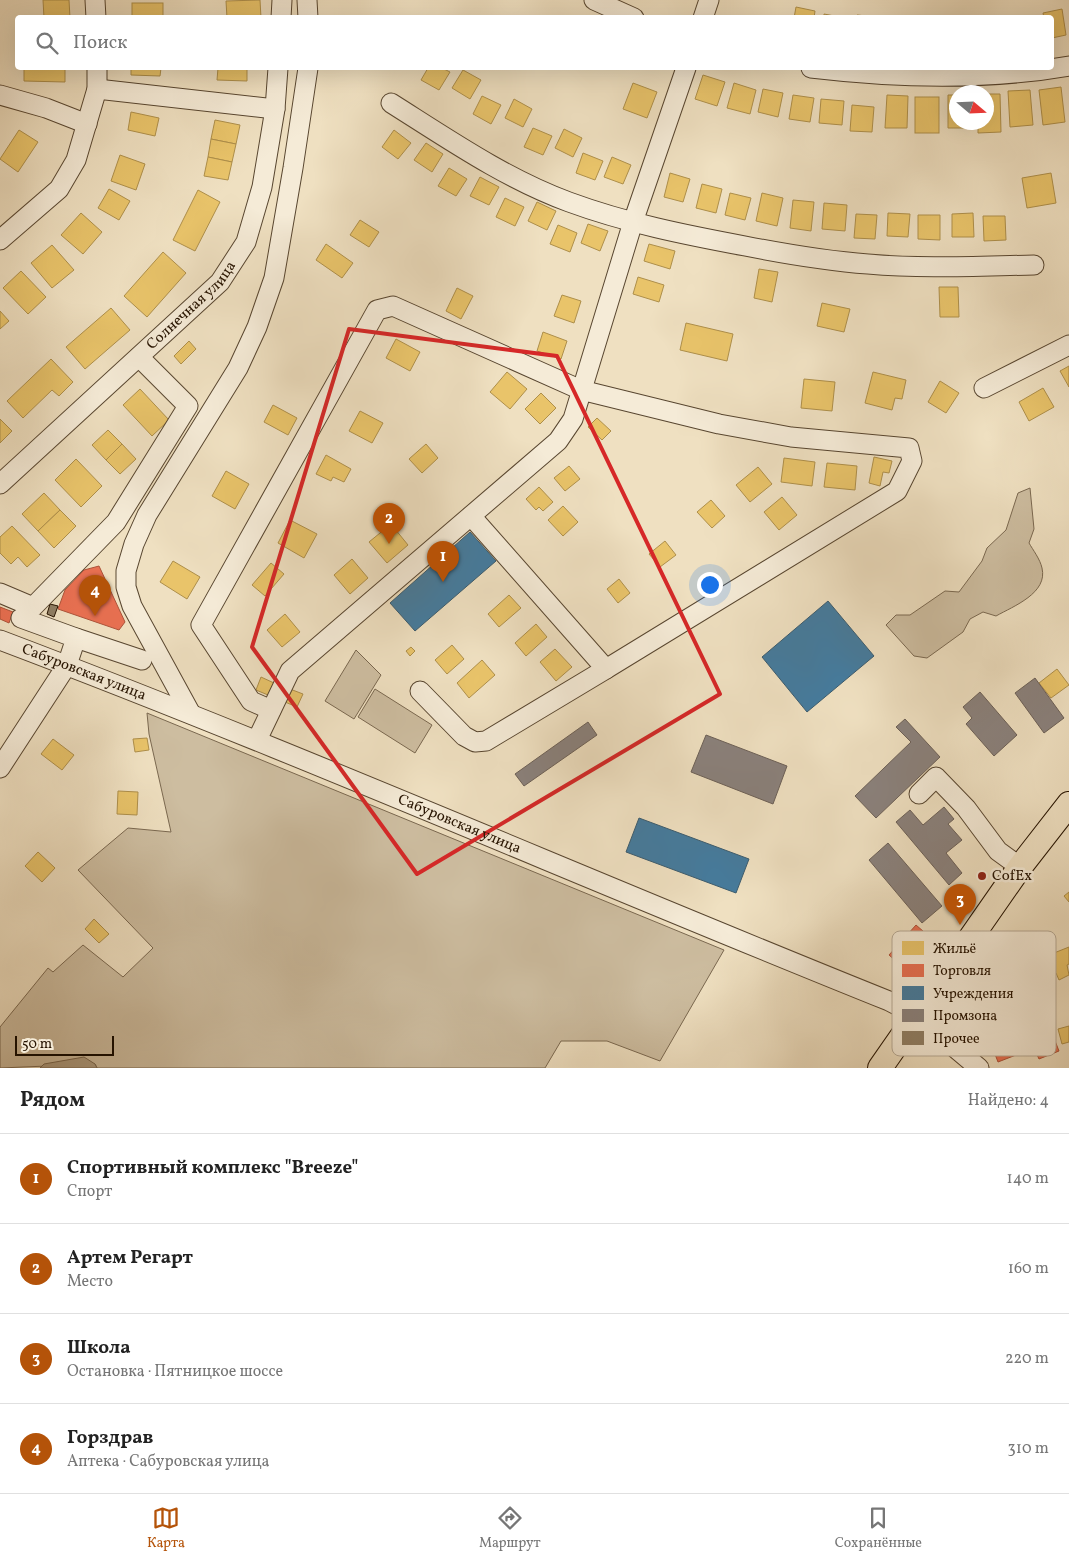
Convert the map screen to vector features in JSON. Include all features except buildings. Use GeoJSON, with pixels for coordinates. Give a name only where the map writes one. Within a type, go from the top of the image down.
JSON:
{"type":"FeatureCollection","features":[{"type":"Feature","properties":{"kind":"main road"},"geometry":{"type":"LineString","coordinates":[[975,931],[1020,867],[1069,804]]}},
{"type":"Feature","properties":{"kind":"main road"},"geometry":{"type":"LineString","coordinates":[[880,1068],[892,1050]]}},
{"type":"Feature","properties":{"kind":"street"},"geometry":{"type":"LineString","coordinates":[[96,0],[96,15]]}},
{"type":"Feature","properties":{"kind":"street"},"geometry":{"type":"LineString","coordinates":[[281,15],[282,0]]}},
{"type":"Feature","properties":{"kind":"street"},"geometry":{"type":"LineString","coordinates":[[306,0],[308,15]]}},
{"type":"Feature","properties":{"kind":"street"},"geometry":{"type":"LineString","coordinates":[[594,0],[627,15]]}},
{"type":"Feature","properties":{"kind":"street"},"geometry":{"type":"LineString","coordinates":[[704,15],[709,0]]}},
{"type":"Feature","properties":{"kind":"street"},"geometry":{"type":"LineString","coordinates":[[1054,68],[1069,66]]}},
{"type":"Feature","properties":{"kind":"street"},"geometry":{"type":"LineString","coordinates":[[0,240],[59,189],[76,160],[97,89],[97,70]]}},
{"type":"Feature","properties":{"kind":"street","name":"Солнечная улица"},"geometry":{"type":"LineString","coordinates":[[0,484],[220,282],[246,242],[262,187],[275,109],[278,70]]}},
{"type":"Feature","properties":{"kind":"street"},"geometry":{"type":"LineString","coordinates":[[191,714],[132,606],[126,587],[126,571],[147,515],[238,368],[257,327],[274,278],[295,159],[308,70]]}},
{"type":"Feature","properties":{"kind":"street"},"geometry":{"type":"LineString","coordinates":[[257,740],[290,671],[558,441],[573,419],[633,222],[685,70]]}},
{"type":"Feature","properties":{"kind":"street"},"geometry":{"type":"LineString","coordinates":[[828,70],[872,75],[960,76],[1044,70]]}},
{"type":"Feature","properties":{"kind":"street"},"geometry":{"type":"LineString","coordinates":[[97,89],[275,109]]}},
{"type":"Feature","properties":{"kind":"street"},"geometry":{"type":"LineString","coordinates":[[0,95],[46,108],[87,124]]}},
{"type":"Feature","properties":{"kind":"street"},"geometry":{"type":"LineString","coordinates":[[391,103],[497,168],[568,202],[633,222],[776,252],[868,264],[934,268],[1034,265]]}},
{"type":"Feature","properties":{"kind":"street"},"geometry":{"type":"LineString","coordinates":[[271,710],[251,701],[201,625],[377,310],[392,306],[581,390],[737,428],[791,437],[908,448],[912,461],[896,491],[486,741],[475,742],[464,736],[420,691]]}},
{"type":"Feature","properties":{"kind":"street"},"geometry":{"type":"LineString","coordinates":[[984,388],[1069,345]]}},
{"type":"Feature","properties":{"kind":"street"},"geometry":{"type":"LineString","coordinates":[[0,593],[33,607],[116,522],[188,406],[139,357]]}},
{"type":"Feature","properties":{"kind":"street"},"geometry":{"type":"LineString","coordinates":[[471,516],[606,669]]}},
{"type":"Feature","properties":{"kind":"street"},"geometry":{"type":"LineString","coordinates":[[21,618],[142,660]]}},
{"type":"Feature","properties":{"kind":"street"},"geometry":{"type":"LineString","coordinates":[[0,768],[67,665],[76,638]]}},
{"type":"Feature","properties":{"kind":"street","name":"Сабуровская улица"},"geometry":{"type":"LineString","coordinates":[[0,640],[257,740],[682,918],[892,1003]]}},
{"type":"Feature","properties":{"kind":"street"},"geometry":{"type":"LineString","coordinates":[[919,794],[936,777],[966,808],[998,851],[1020,867]]}},
{"type":"Feature","properties":{"kind":"street","name":"Сабуровская улица"},"geometry":{"type":"LineString","coordinates":[[965,1056],[979,1068]]}},
{"type":"Feature","properties":{"kind":"highlighted area"},"geometry":{"type":"Polygon","coordinates":[[[349,329],[557,356],[720,694],[417,874],[252,647],[349,329]]]}},
{"type":"Feature","properties":{"kind":"shaded area"},"geometry":{"type":"Polygon","coordinates":[[[1030,488],[1034,529],[1029,543],[1042,568],[1040,585],[1028,598],[996,616],[983,612],[970,619],[963,632],[927,658],[914,656],[886,625],[896,615],[910,615],[945,591],[959,592],[982,561],[987,548],[1006,530],[1018,493],[1030,488]]]}},
{"type":"Feature","properties":{"kind":"shaded area"},"geometry":{"type":"Polygon","coordinates":[[[356,650],[381,675],[354,719],[325,701],[356,650]]]}},
{"type":"Feature","properties":{"kind":"shaded area"},"geometry":{"type":"Polygon","coordinates":[[[375,689],[432,725],[415,753],[358,717],[375,689]]]}},
{"type":"Feature","properties":{"kind":"shaded area"},"geometry":{"type":"Polygon","coordinates":[[[147,713],[724,950],[660,1061],[607,1041],[561,1041],[545,1068],[97,1068],[95,1064],[0,1068],[0,1027],[48,968],[53,972],[83,945],[123,977],[153,948],[78,870],[128,828],[171,832],[149,734],[147,713]]]}},
{"type":"Feature","properties":{"kind":"shaded area"},"geometry":{"type":"Polygon","coordinates":[[[84,1057],[95,1064],[97,1068],[40,1068],[44,1064],[84,1057]]]}},
{"type":"Feature","properties":{"kind":"place","name":"Артем Регарт"},"geometry":{"type":"Point","coordinates":[389,544]}},
{"type":"Feature","properties":{"kind":"place","name":"Спортивный комплекс \"Breeze\""},"geometry":{"type":"Point","coordinates":[443,582]}},
{"type":"Feature","properties":{"kind":"place","name":"Горздрав"},"geometry":{"type":"Point","coordinates":[95,616]}},
{"type":"Feature","properties":{"kind":"place","name":"CofEx"},"geometry":{"type":"Point","coordinates":[982,876]}},
{"type":"Feature","properties":{"kind":"place","name":"Школа"},"geometry":{"type":"Point","coordinates":[960,925]}}]}
